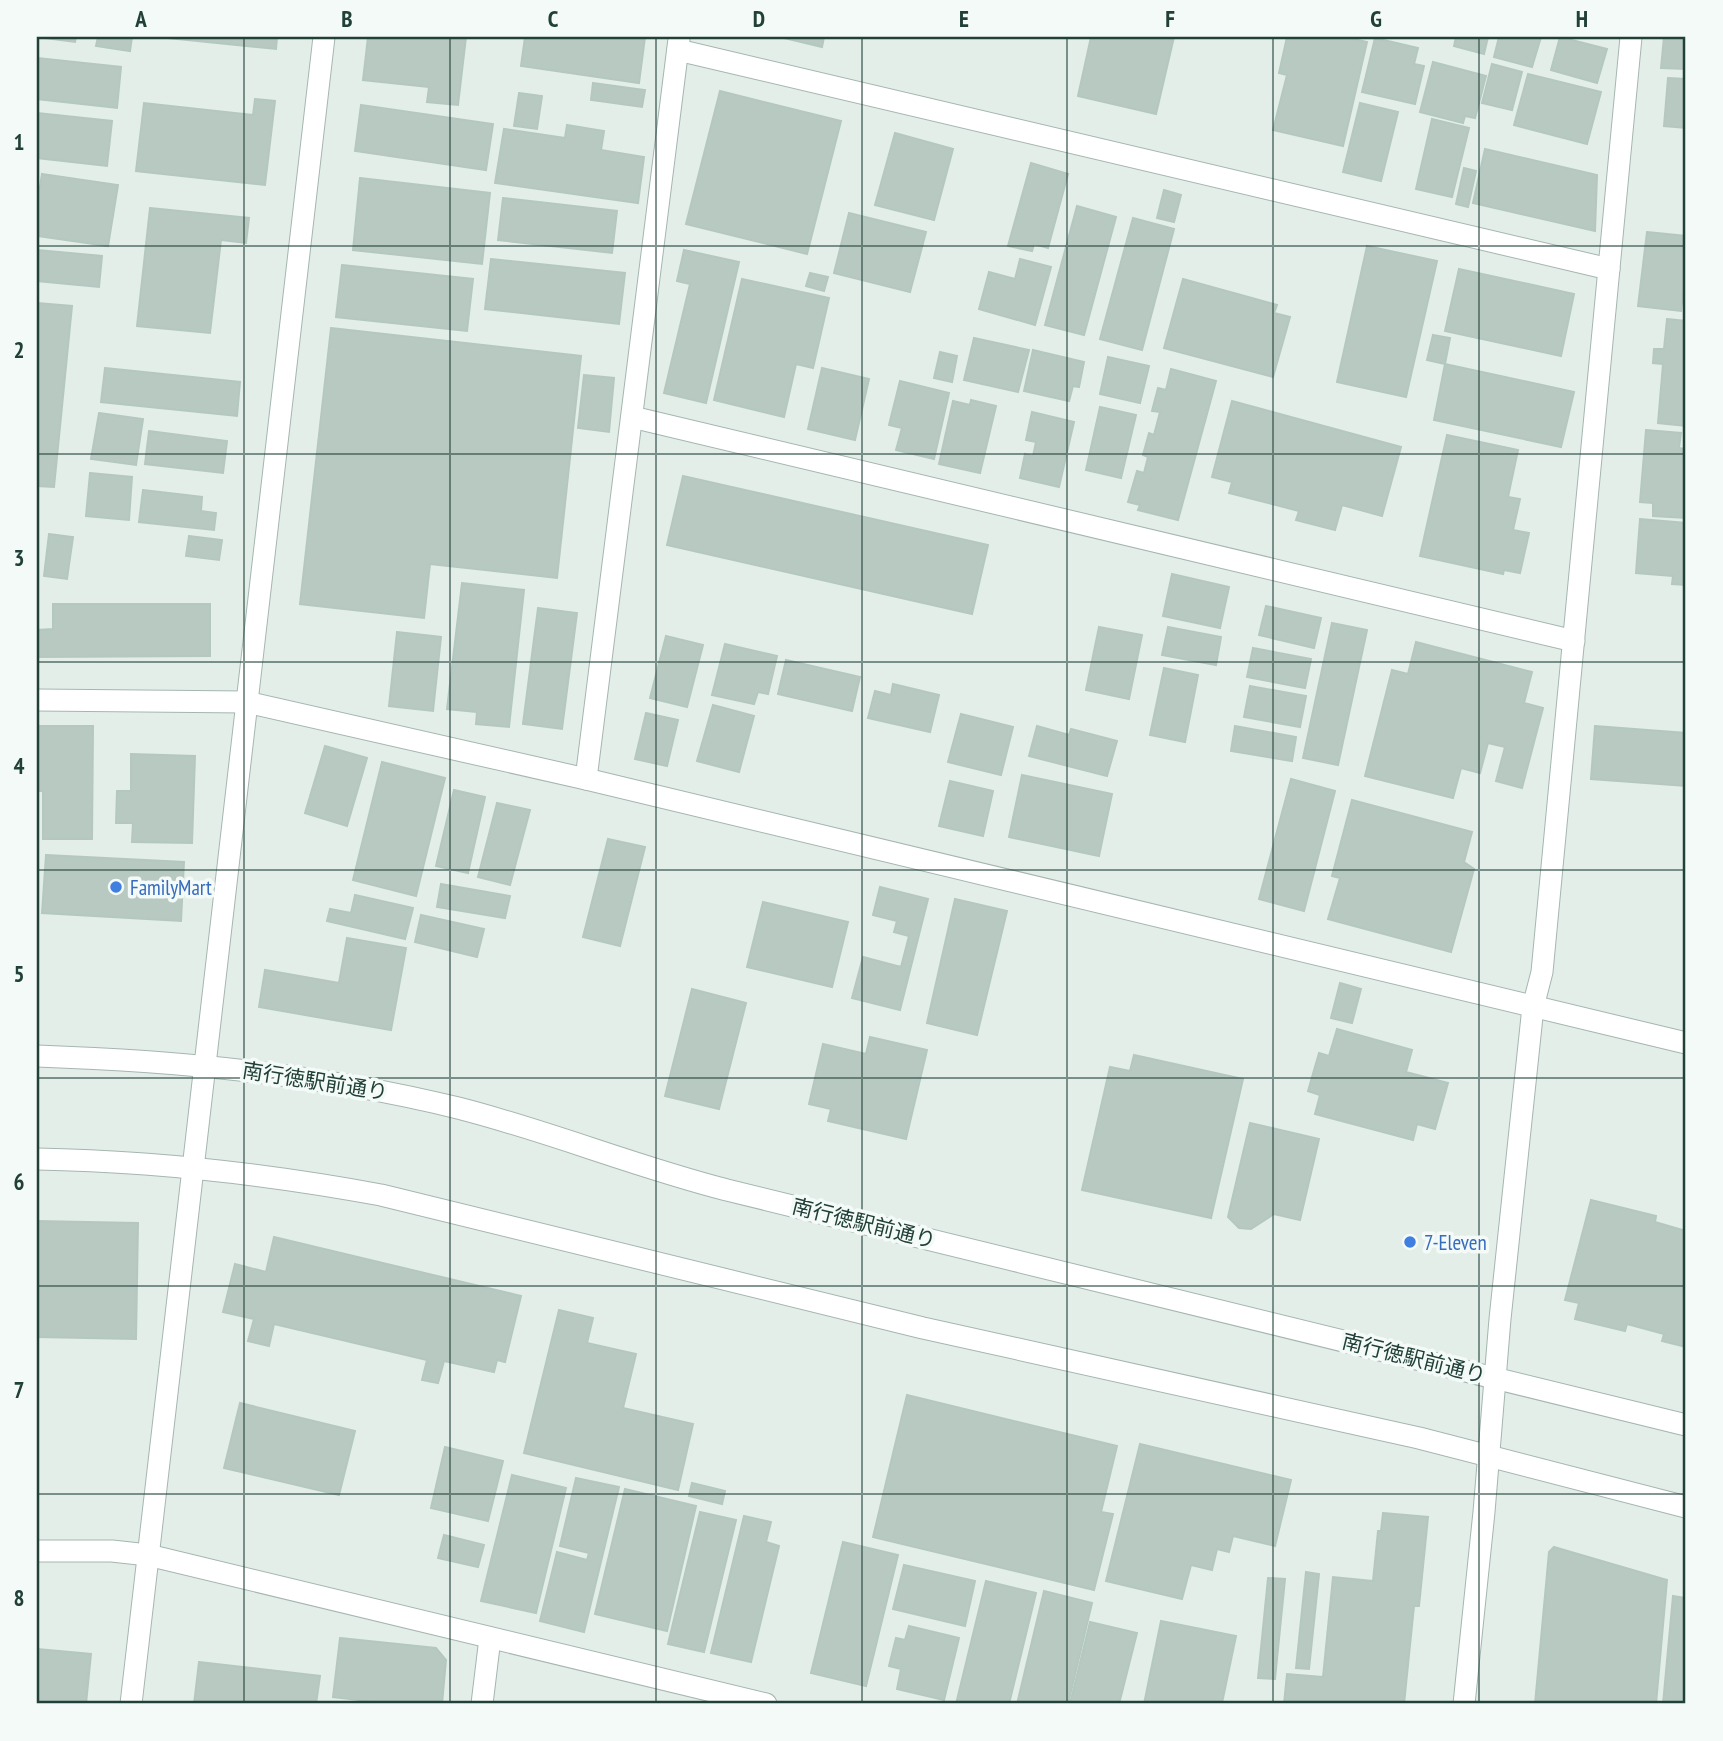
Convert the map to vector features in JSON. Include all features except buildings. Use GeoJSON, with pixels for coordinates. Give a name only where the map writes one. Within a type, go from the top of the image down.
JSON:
{"type":"FeatureCollection","features":[{"type":"Feature","properties":{"kind":"street"},"geometry":{"type":"LineString","coordinates":[[131,1704],[324,37]]}},
{"type":"Feature","properties":{"kind":"street"},"geometry":{"type":"LineString","coordinates":[[1464,1704],[1494,1377],[1533,1007],[1542,972],[1631,37]]}},
{"type":"Feature","properties":{"kind":"street"},"geometry":{"type":"LineString","coordinates":[[586,779],[679,43],[1609,270]]}},
{"type":"Feature","properties":{"kind":"street"},"geometry":{"type":"LineString","coordinates":[[632,417],[1574,641]]}},
{"type":"Feature","properties":{"kind":"street"},"geometry":{"type":"LineString","coordinates":[[37,700],[247,702],[586,779],[1686,1042]]}},
{"type":"Feature","properties":{"kind":"street","name":"南行徳駅前通り"},"geometry":{"type":"LineString","coordinates":[[37,1056],[205,1065],[326,1080],[455,1107],[516,1123],[707,1185],[1686,1425]]}},
{"type":"Feature","properties":{"kind":"street"},"geometry":{"type":"LineString","coordinates":[[37,1159],[193,1167],[290,1179],[381,1195],[923,1328],[1419,1438],[1686,1507]]}},
{"type":"Feature","properties":{"kind":"street"},"geometry":{"type":"LineString","coordinates":[[37,1551],[112,1551],[148,1555],[766,1704]]}},
{"type":"Feature","properties":{"kind":"street"},"geometry":{"type":"LineString","coordinates":[[482,1704],[490,1638]]}},
{"type":"Feature","properties":{"kind":"place","name":"FamilyMart"},"geometry":{"type":"Point","coordinates":[116,887]}},
{"type":"Feature","properties":{"kind":"place","name":"7-Eleven"},"geometry":{"type":"Point","coordinates":[1410,1242]}}]}
